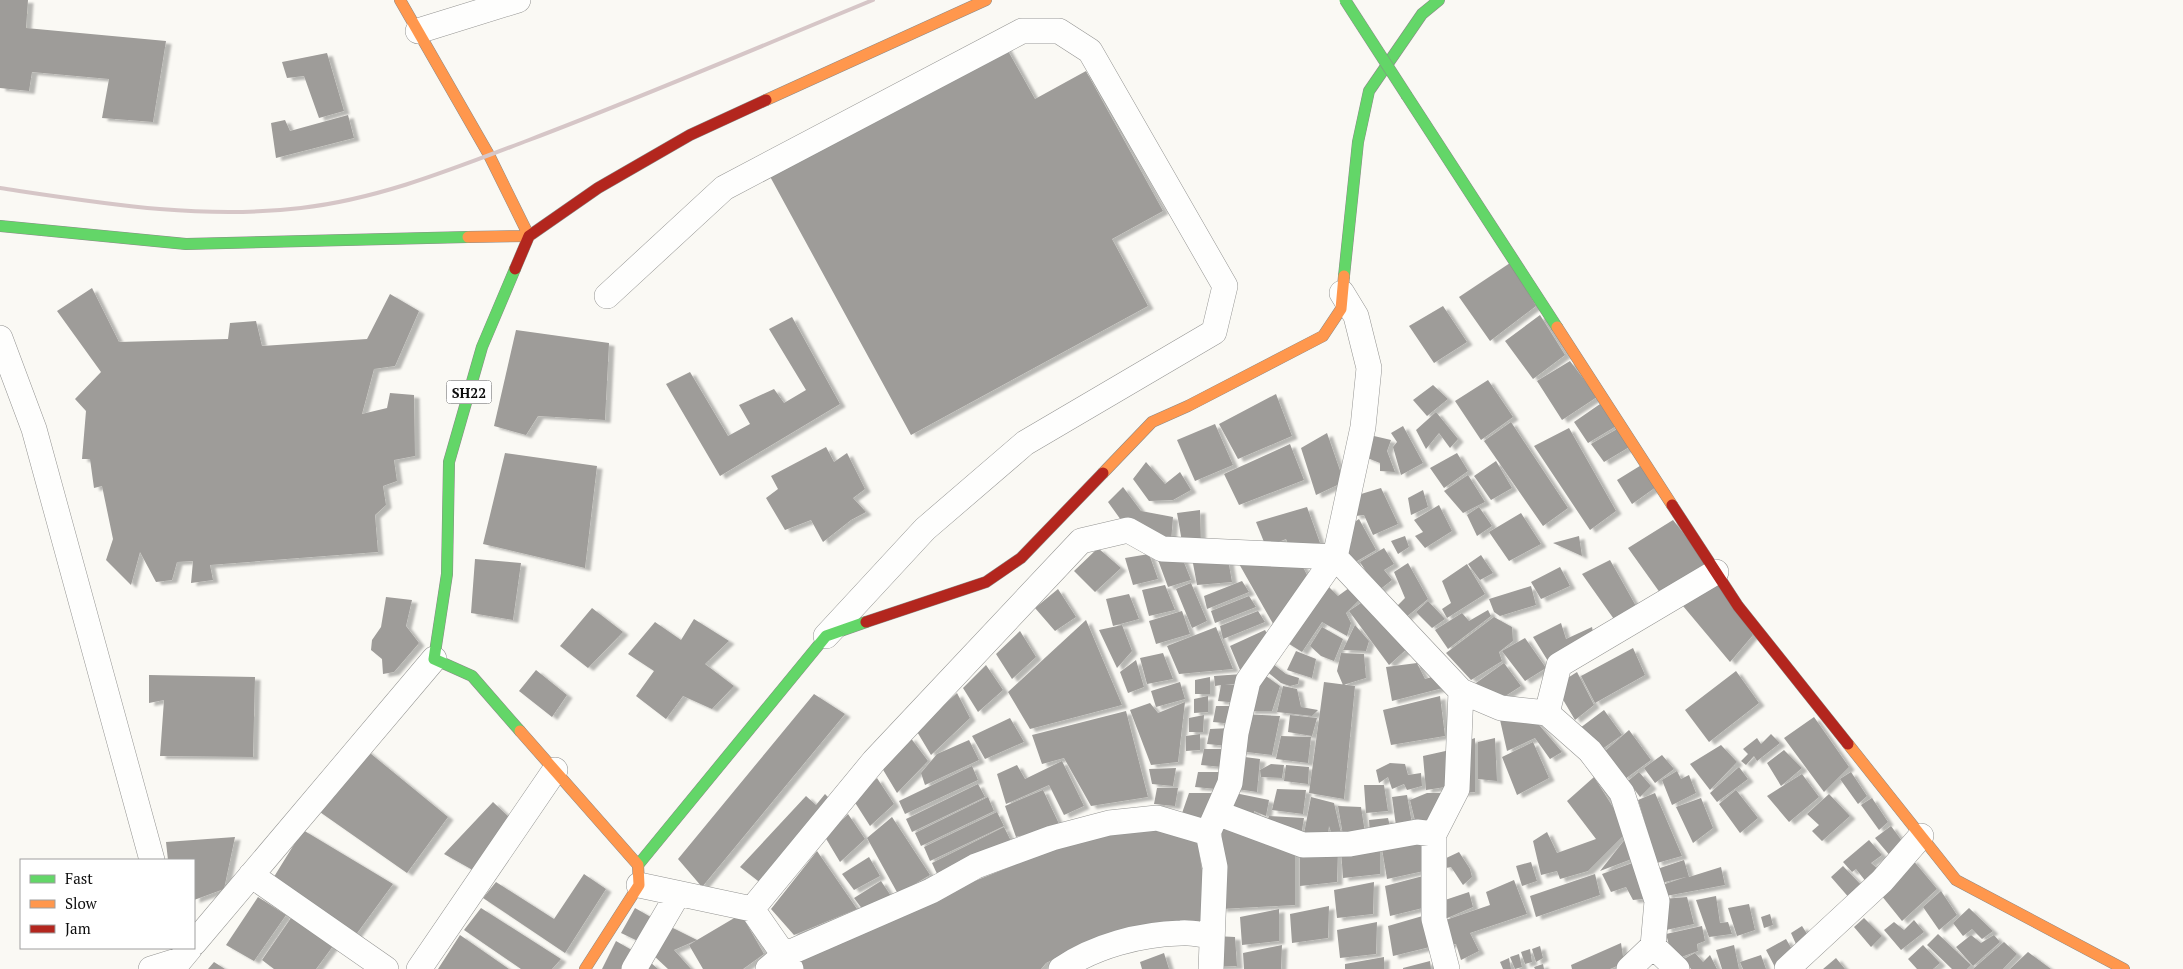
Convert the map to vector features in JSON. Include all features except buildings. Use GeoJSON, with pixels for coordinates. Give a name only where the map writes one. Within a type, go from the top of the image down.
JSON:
{"type":"FeatureCollection","features":[{"type":"Feature","properties":{"kind":"street"},"geometry":{"type":"LineString","coordinates":[[400,0],[489,155],[529,236]]}},
{"type":"Feature","properties":{"kind":"street"},"geometry":{"type":"LineString","coordinates":[[418,31],[518,0]]}},
{"type":"Feature","properties":{"kind":"street"},"geometry":{"type":"LineString","coordinates":[[0,226],[186,244],[529,236],[598,188],[690,135],[986,0]]}},
{"type":"Feature","properties":{"kind":"street"},"geometry":{"type":"LineString","coordinates":[[1346,0],[1738,606],[1956,880],[2124,969]]}},
{"type":"Feature","properties":{"kind":"street"},"geometry":{"type":"LineString","coordinates":[[826,636],[986,582],[1021,558],[1152,422],[1188,406],[1323,336],[1341,309],[1358,142],[1369,91],[1422,14],[1439,0]]}},
{"type":"Feature","properties":{"kind":"street"},"geometry":{"type":"LineString","coordinates":[[585,969],[639,875],[826,636],[925,529],[1025,443],[1214,332],[1225,286],[1090,51],[1059,31],[1022,30],[724,188],[607,296]]}},
{"type":"Feature","properties":{"kind":"street","name":"SH22"},"geometry":{"type":"LineString","coordinates":[[434,659],[446,574],[449,462],[482,347],[529,236]]}},
{"type":"Feature","properties":{"kind":"street"},"geometry":{"type":"LineString","coordinates":[[1211,969],[1215,867],[1212,823],[1230,783],[1236,733],[1248,681],[1335,557],[1363,427],[1369,368],[1356,316],[1342,293]]}},
{"type":"Feature","properties":{"kind":"street"},"geometry":{"type":"LineString","coordinates":[[0,338],[34,429],[152,859]]}},
{"type":"Feature","properties":{"kind":"street"},"geometry":{"type":"LineString","coordinates":[[752,909],[874,761],[1081,541],[1128,530],[1162,548],[1335,557],[1461,691],[1501,708],[1547,713],[1590,751],[1622,793],[1657,901],[1653,946],[1629,969]]}},
{"type":"Feature","properties":{"kind":"street"},"geometry":{"type":"LineString","coordinates":[[1547,713],[1559,665],[1716,572]]}},
{"type":"Feature","properties":{"kind":"street"},"geometry":{"type":"LineString","coordinates":[[195,941],[434,659],[472,676],[555,770],[639,875],[678,894],[752,909]]}},
{"type":"Feature","properties":{"kind":"street"},"geometry":{"type":"LineString","coordinates":[[1447,969],[1434,919],[1434,834],[1457,789],[1461,691]]}},
{"type":"Feature","properties":{"kind":"street"},"geometry":{"type":"LineString","coordinates":[[419,969],[555,770]]}},
{"type":"Feature","properties":{"kind":"street"},"geometry":{"type":"LineString","coordinates":[[752,909],[781,964],[931,891],[976,866],[1052,838],[1110,823],[1157,818],[1212,823],[1303,845],[1350,844],[1417,832],[1434,834]]}},
{"type":"Feature","properties":{"kind":"street"},"geometry":{"type":"LineString","coordinates":[[1787,969],[1882,881],[1921,836]]}},
{"type":"Feature","properties":{"kind":"street"},"geometry":{"type":"LineString","coordinates":[[251,875],[386,969]]}},
{"type":"Feature","properties":{"kind":"street"},"geometry":{"type":"LineString","coordinates":[[634,969],[678,894]]}},
{"type":"Feature","properties":{"kind":"street"},"geometry":{"type":"LineString","coordinates":[[1061,969],[1079,957],[1142,936],[1183,932],[1212,936]]}},
{"type":"Feature","properties":{"kind":"street"},"geometry":{"type":"LineString","coordinates":[[1653,946],[1677,969]]}},
{"type":"Feature","properties":{"kind":"street"},"geometry":{"type":"LineString","coordinates":[[151,969],[184,954]]}},
{"type":"Feature","properties":{"kind":"railway"},"geometry":{"type":"LineString","coordinates":[[0,188],[113,204],[188,211],[263,211],[301,208],[360,198],[417,181],[529,140],[659,89],[873,0]]}},
{"type":"Feature","properties":{"kind":"traffic: fast"},"geometry":{"type":"LineString","coordinates":[[1345,0],[1407,96]]}},
{"type":"Feature","properties":{"kind":"traffic: fast"},"geometry":{"type":"LineString","coordinates":[[1344,276],[1358,142],[1369,91],[1422,14],[1439,0]]}},
{"type":"Feature","properties":{"kind":"traffic: fast"},"geometry":{"type":"LineString","coordinates":[[1407,96],[1557,327]]}},
{"type":"Feature","properties":{"kind":"traffic: fast"},"geometry":{"type":"LineString","coordinates":[[0,226],[186,244],[468,237]]}},
{"type":"Feature","properties":{"kind":"traffic: fast"},"geometry":{"type":"LineString","coordinates":[[515,269],[482,347],[449,462],[447,574],[434,659],[472,676],[520,731]]}},
{"type":"Feature","properties":{"kind":"traffic: fast"},"geometry":{"type":"LineString","coordinates":[[638,865],[826,636],[866,622]]}},
{"type":"Feature","properties":{"kind":"traffic: slow"},"geometry":{"type":"LineString","coordinates":[[400,0],[489,155],[529,236],[468,237]]}},
{"type":"Feature","properties":{"kind":"traffic: slow"},"geometry":{"type":"LineString","coordinates":[[766,100],[986,0]]}},
{"type":"Feature","properties":{"kind":"traffic: slow"},"geometry":{"type":"LineString","coordinates":[[1103,473],[1152,422],[1188,406],[1323,336],[1341,309],[1344,276]]}},
{"type":"Feature","properties":{"kind":"traffic: slow"},"geometry":{"type":"LineString","coordinates":[[1557,327],[1672,505]]}},
{"type":"Feature","properties":{"kind":"traffic: slow"},"geometry":{"type":"LineString","coordinates":[[520,731],[638,865],[639,885],[585,969]]}},
{"type":"Feature","properties":{"kind":"traffic: slow"},"geometry":{"type":"LineString","coordinates":[[1848,744],[1956,880],[2124,969]]}},
{"type":"Feature","properties":{"kind":"traffic: jam"},"geometry":{"type":"LineString","coordinates":[[515,269],[529,236],[598,188],[690,135],[766,100]]}},
{"type":"Feature","properties":{"kind":"traffic: jam"},"geometry":{"type":"LineString","coordinates":[[866,622],[986,582],[1021,558],[1103,473]]}},
{"type":"Feature","properties":{"kind":"traffic: jam"},"geometry":{"type":"LineString","coordinates":[[1672,505],[1738,606],[1848,744]]}}]}
